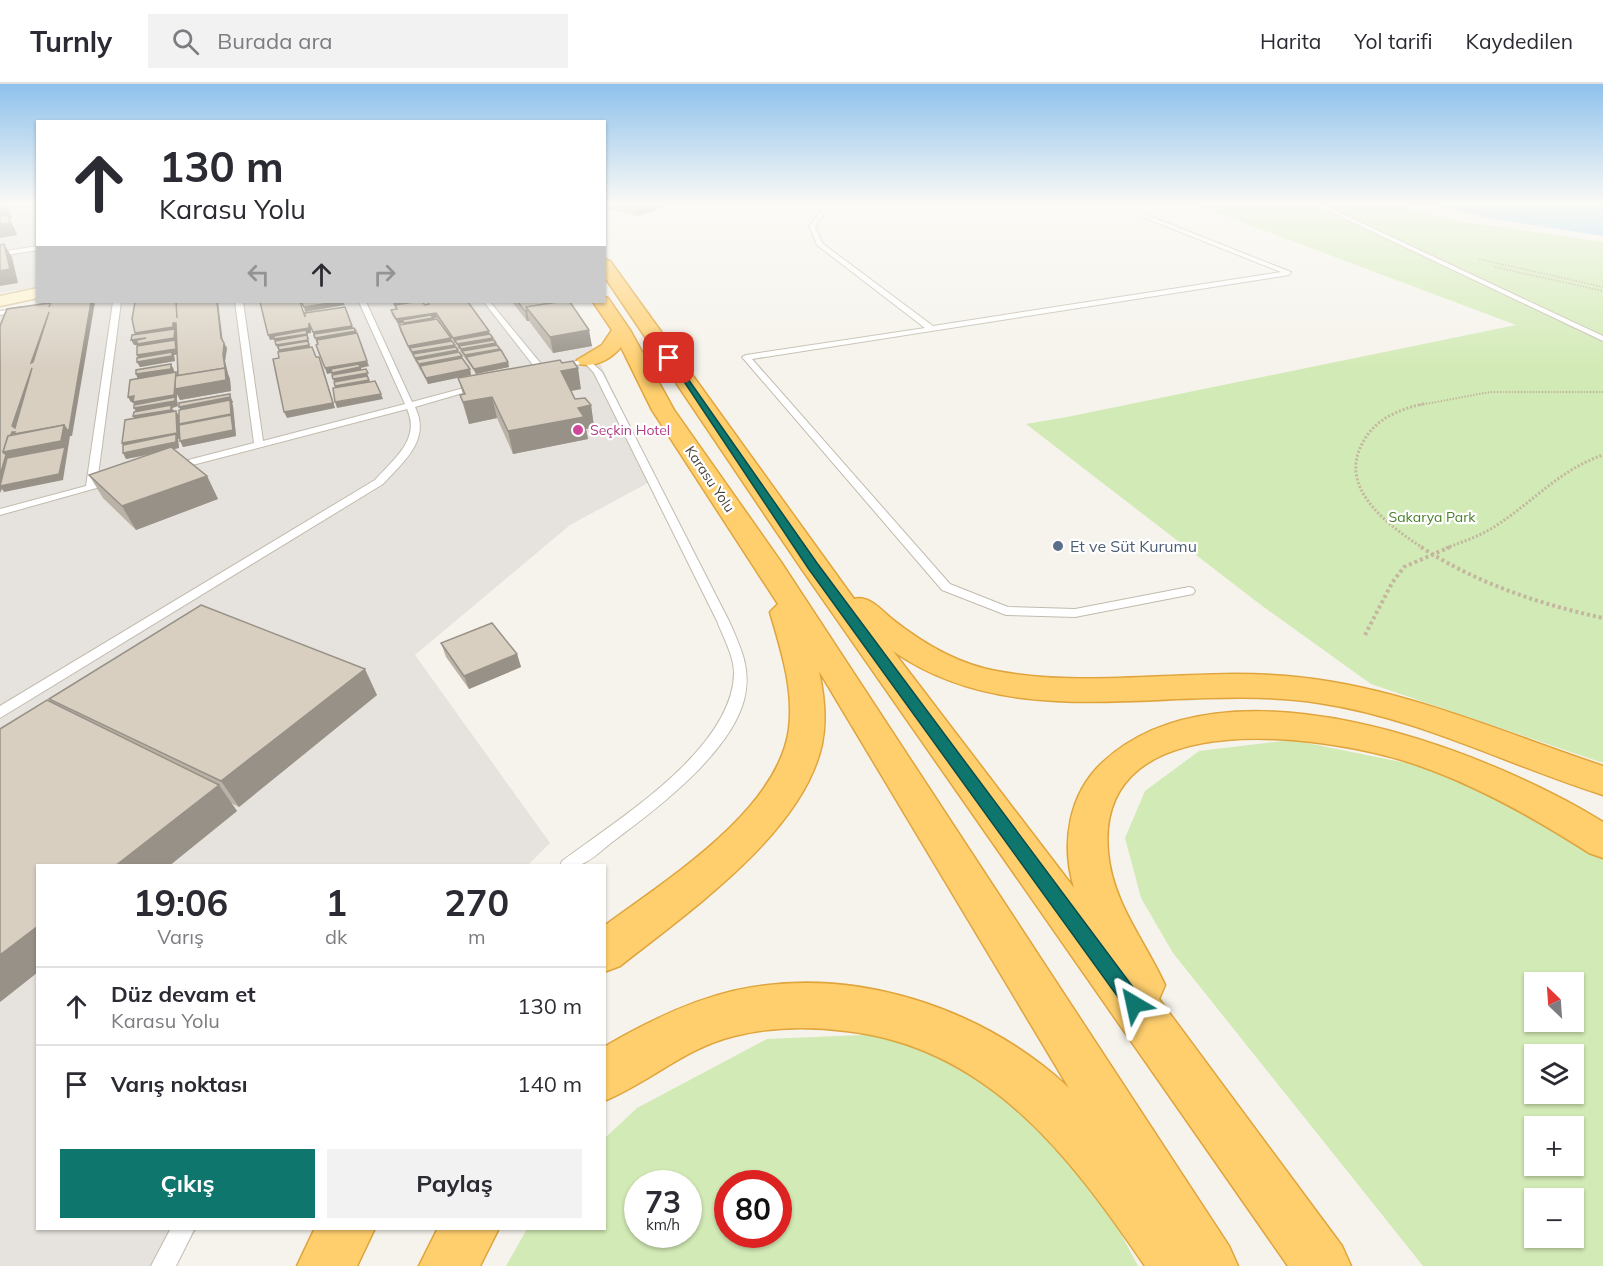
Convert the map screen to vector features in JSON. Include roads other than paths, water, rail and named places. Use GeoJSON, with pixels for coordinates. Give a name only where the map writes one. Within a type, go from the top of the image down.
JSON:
{"type":"FeatureCollection","features":[{"type":"Feature","properties":{"kind":"highway"},"geometry":{"type":"LineString","coordinates":[[606,267],[813,565],[1218,1119],[1322,1266]]}},
{"type":"Feature","properties":{"kind":"highway","name":"Karasu Yolu"},"geometry":{"type":"LineString","coordinates":[[603,303],[621,330],[663,410],[767,562]]}},
{"type":"Feature","properties":{"kind":"highway"},"geometry":{"type":"LineString","coordinates":[[587,360],[606,353],[615,345],[621,330]]}},
{"type":"Feature","properties":{"kind":"highway"},"geometry":{"type":"LineString","coordinates":[[606,950],[746,835],[771,807],[793,776],[804,745],[807,714],[806,682],[795,640],[767,562]]}},
{"type":"Feature","properties":{"kind":"highway"},"geometry":{"type":"LineString","coordinates":[[767,562],[1209,1266]]}},
{"type":"Feature","properties":{"kind":"highway"},"geometry":{"type":"LineString","coordinates":[[813,565],[898,640],[952,669],[987,681],[1027,688],[1066,691],[1227,685],[1319,691],[1417,714],[1603,781]]}},
{"type":"Feature","properties":{"kind":"highway"},"geometry":{"type":"LineString","coordinates":[[1218,1119],[1120,946],[1097,892],[1089,865],[1087,836],[1091,809],[1101,789],[1117,768],[1135,754],[1159,741],[1179,735],[1228,727],[1274,726],[1323,730],[1374,740],[1426,755],[1486,778],[1524,795],[1603,842]]}},
{"type":"Feature","properties":{"kind":"highway"},"geometry":{"type":"LineString","coordinates":[[606,1075],[643,1050],[692,1027],[744,1012],[800,1005],[859,1008],[923,1025],[976,1050],[1028,1085],[1081,1137],[1136,1205],[1179,1266]]}},
{"type":"Feature","properties":{"kind":"highway"},"geometry":{"type":"LineString","coordinates":[[326,1266],[345,1230]]}},
{"type":"Feature","properties":{"kind":"highway"},"geometry":{"type":"LineString","coordinates":[[448,1266],[470,1230]]}},
{"type":"Feature","properties":{"kind":"main road"},"geometry":{"type":"LineString","coordinates":[[0,299],[36,298]]}},
{"type":"Feature","properties":{"kind":"main road"},"geometry":{"type":"LineString","coordinates":[[0,306],[36,298]]}},
{"type":"Feature","properties":{"kind":"lane"},"geometry":{"type":"LineString","coordinates":[[838,258],[932,329]]}},
{"type":"Feature","properties":{"kind":"lane"},"geometry":{"type":"LineString","coordinates":[[1189,591],[1075,613],[1006,611],[946,587],[746,357],[1289,273],[1251,258]]}},
{"type":"Feature","properties":{"kind":"lane"},"geometry":{"type":"LineString","coordinates":[[1431,258],[1603,339]]}},
{"type":"Feature","properties":{"kind":"lane"},"geometry":{"type":"LineString","coordinates":[[0,313],[36,298]]}},
{"type":"Feature","properties":{"kind":"lane"},"geometry":{"type":"LineString","coordinates":[[91,488],[117,303]]}},
{"type":"Feature","properties":{"kind":"lane"},"geometry":{"type":"LineString","coordinates":[[239,303],[260,444]]}},
{"type":"Feature","properties":{"kind":"lane"},"geometry":{"type":"LineString","coordinates":[[0,713],[380,482],[411,447],[416,419],[362,303]]}},
{"type":"Feature","properties":{"kind":"lane"},"geometry":{"type":"LineString","coordinates":[[489,303],[543,372]]}},
{"type":"Feature","properties":{"kind":"lane"},"geometry":{"type":"LineString","coordinates":[[532,374],[587,360],[598,372],[723,621],[735,650],[741,675],[736,699],[723,731],[703,756],[673,785],[571,864]]}},
{"type":"Feature","properties":{"kind":"lane"},"geometry":{"type":"LineString","coordinates":[[158,471],[488,385]]}},
{"type":"Feature","properties":{"kind":"lane"},"geometry":{"type":"LineString","coordinates":[[0,512],[125,479]]}},
{"type":"Feature","properties":{"kind":"lane"},"geometry":{"type":"LineString","coordinates":[[163,1266],[183,1230]]}},
{"type":"Feature","properties":{"kind":"place","name":"Seçkin Hotel"},"geometry":{"type":"Point","coordinates":[578,430]}},
{"type":"Feature","properties":{"kind":"place","name":"Et ve Süt Kurumu"},"geometry":{"type":"Point","coordinates":[1058,546]}},
{"type":"Feature","properties":{"kind":"park label","name":"Sakarya Park"},"geometry":{"type":"Point","coordinates":[1432,517]}}]}
